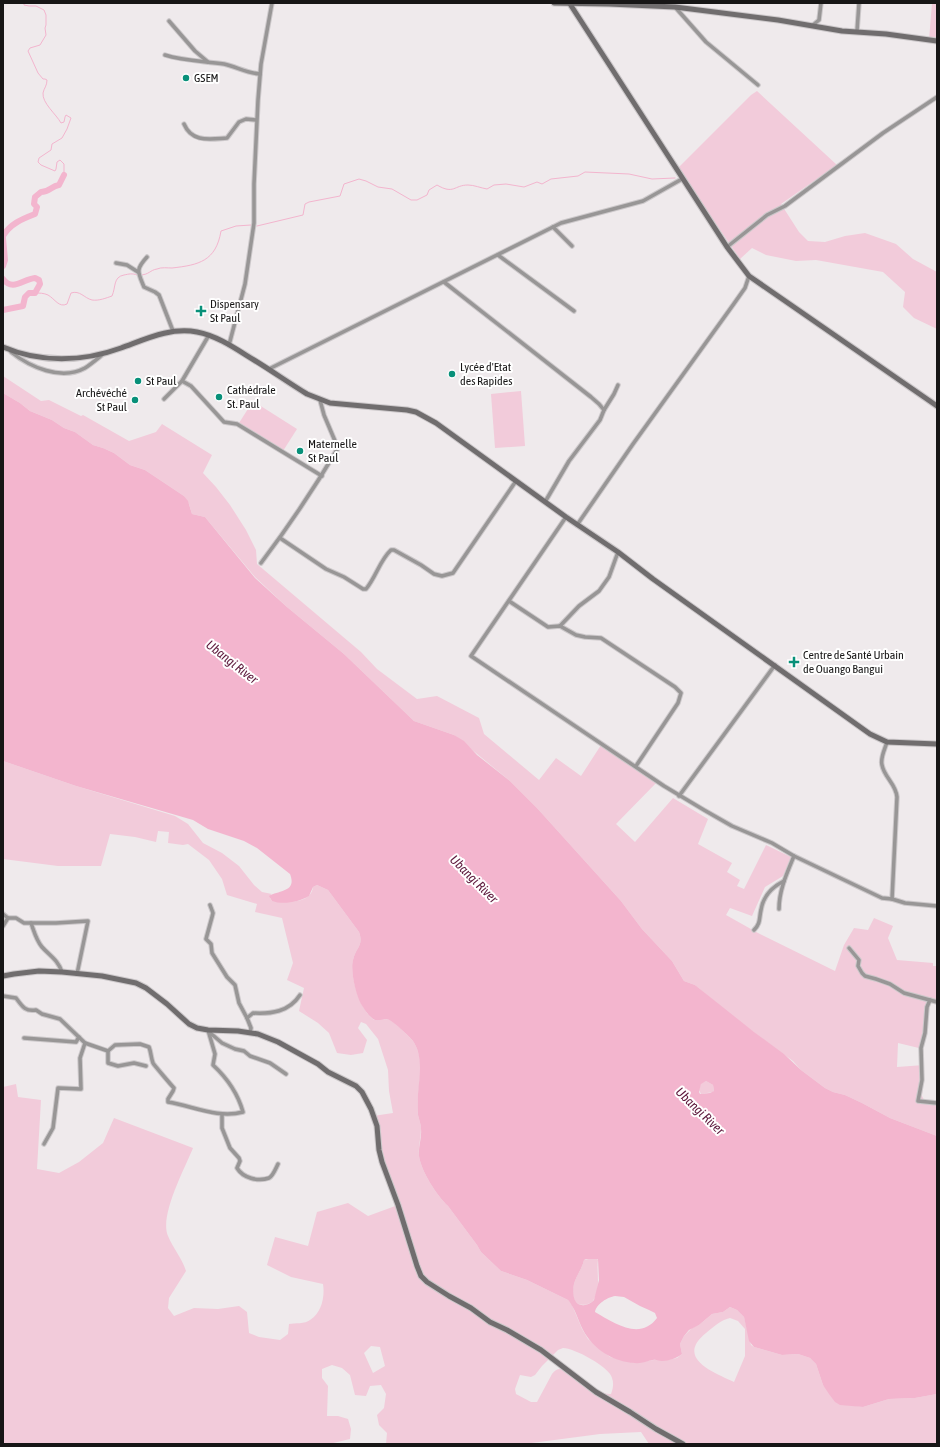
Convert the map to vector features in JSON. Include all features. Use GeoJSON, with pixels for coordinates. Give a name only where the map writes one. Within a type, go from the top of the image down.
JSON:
{"type":"FeatureCollection","features":[{"type":"Feature","properties":{"kind":"main road"},"geometry":{"type":"LineString","coordinates":[[554,3],[597,3],[675,7],[778,20],[812,26],[908,36],[937,41]]}},
{"type":"Feature","properties":{"kind":"main road"},"geometry":{"type":"LineString","coordinates":[[570,4],[682,179],[727,247],[749,276],[937,406]]}},
{"type":"Feature","properties":{"kind":"main road"},"geometry":{"type":"LineString","coordinates":[[5,348],[39,357],[58,359],[90,357],[172,331],[196,332],[209,335],[229,345],[307,394],[320,400],[330,403],[397,408],[416,412],[436,423],[577,525],[618,552],[653,579],[870,734],[887,742],[937,744]]}},
{"type":"Feature","properties":{"kind":"main road"},"geometry":{"type":"LineString","coordinates":[[3,976],[39,971],[62,972],[118,978],[136,983],[146,988],[189,1024],[197,1028],[250,1032],[278,1042],[318,1064],[328,1072],[349,1082],[362,1092],[372,1109],[377,1126],[379,1150],[382,1162],[398,1205],[417,1266],[427,1282],[476,1311],[490,1322],[508,1330],[541,1350],[596,1392],[656,1429],[684,1444]]}},
{"type":"Feature","properties":{"kind":"street"},"geometry":{"type":"LineString","coordinates":[[229,345],[245,284],[254,224],[256,120],[260,74],[272,3]]}},
{"type":"Feature","properties":{"kind":"street"},"geometry":{"type":"LineString","coordinates":[[812,26],[819,20],[821,3]]}},
{"type":"Feature","properties":{"kind":"street"},"geometry":{"type":"LineString","coordinates":[[857,31],[859,3]]}},
{"type":"Feature","properties":{"kind":"street"},"geometry":{"type":"LineString","coordinates":[[675,7],[706,42],[758,85]]}},
{"type":"Feature","properties":{"kind":"street"},"geometry":{"type":"LineString","coordinates":[[169,21],[195,51],[208,62]]}},
{"type":"Feature","properties":{"kind":"street"},"geometry":{"type":"LineString","coordinates":[[192,60],[195,51]]}},
{"type":"Feature","properties":{"kind":"street"},"geometry":{"type":"LineString","coordinates":[[165,55],[178,59],[232,66],[246,72],[260,74]]}},
{"type":"Feature","properties":{"kind":"street"},"geometry":{"type":"LineString","coordinates":[[727,247],[768,215],[785,206],[883,132],[937,97]]}},
{"type":"Feature","properties":{"kind":"street"},"geometry":{"type":"LineString","coordinates":[[184,124],[186,130],[194,137],[227,138],[242,120],[256,120]]}},
{"type":"Feature","properties":{"kind":"street"},"geometry":{"type":"LineString","coordinates":[[269,370],[561,223],[643,200],[682,179]]}},
{"type":"Feature","properties":{"kind":"street"},"geometry":{"type":"LineString","coordinates":[[553,227],[572,246]]}},
{"type":"Feature","properties":{"kind":"street"},"geometry":{"type":"LineString","coordinates":[[498,254],[574,311]]}},
{"type":"Feature","properties":{"kind":"street"},"geometry":{"type":"LineString","coordinates":[[147,257],[140,265],[138,272],[139,277],[144,287],[159,295],[172,331]]}},
{"type":"Feature","properties":{"kind":"street"},"geometry":{"type":"LineString","coordinates":[[116,263],[127,265],[138,272]]}},
{"type":"Feature","properties":{"kind":"street"},"geometry":{"type":"LineString","coordinates":[[577,525],[745,288],[749,276]]}},
{"type":"Feature","properties":{"kind":"street"},"geometry":{"type":"LineString","coordinates":[[444,282],[591,397],[604,410]]}},
{"type":"Feature","properties":{"kind":"street"},"geometry":{"type":"LineString","coordinates":[[164,399],[182,381],[209,335]]}},
{"type":"Feature","properties":{"kind":"street"},"geometry":{"type":"LineString","coordinates":[[5,348],[22,361],[45,370],[62,373],[84,369],[103,354]]}},
{"type":"Feature","properties":{"kind":"street"},"geometry":{"type":"LineString","coordinates":[[182,381],[191,386],[224,422],[237,424],[322,476]]}},
{"type":"Feature","properties":{"kind":"street"},"geometry":{"type":"LineString","coordinates":[[545,502],[569,461],[600,420],[618,385]]}},
{"type":"Feature","properties":{"kind":"street"},"geometry":{"type":"LineString","coordinates":[[261,563],[280,538],[322,476],[338,448],[324,415],[320,400]]}},
{"type":"Feature","properties":{"kind":"street"},"geometry":{"type":"LineString","coordinates":[[280,538],[326,569],[344,577],[363,589],[366,589],[369,586],[376,572],[391,550],[394,550],[421,565],[434,574],[446,576],[453,573],[516,481]]}},
{"type":"Feature","properties":{"kind":"street"},"geometry":{"type":"LineString","coordinates":[[566,517],[472,656],[679,796],[732,826],[772,843],[794,856],[882,898],[905,903],[937,906]]}},
{"type":"Feature","properties":{"kind":"street"},"geometry":{"type":"LineString","coordinates":[[560,626],[579,606],[598,591],[608,577],[618,552]]}},
{"type":"Feature","properties":{"kind":"street"},"geometry":{"type":"LineString","coordinates":[[509,601],[548,627],[560,626],[576,635],[601,638],[675,687],[681,693],[678,703],[636,766]]}},
{"type":"Feature","properties":{"kind":"street"},"geometry":{"type":"LineString","coordinates":[[679,796],[775,665]]}},
{"type":"Feature","properties":{"kind":"street"},"geometry":{"type":"LineString","coordinates":[[887,742],[882,765],[887,776],[897,790],[892,899]]}},
{"type":"Feature","properties":{"kind":"street"},"geometry":{"type":"LineString","coordinates":[[779,909],[780,896],[784,881],[794,856]]}},
{"type":"Feature","properties":{"kind":"street"},"geometry":{"type":"LineString","coordinates":[[754,930],[759,924],[761,909],[765,898],[775,886],[784,881]]}},
{"type":"Feature","properties":{"kind":"street"},"geometry":{"type":"LineString","coordinates":[[210,905],[212,917],[206,939],[211,944],[212,953],[227,977],[235,985],[239,1003],[247,1018],[250,1032]]}},
{"type":"Feature","properties":{"kind":"street"},"geometry":{"type":"LineString","coordinates":[[3,914],[8,918],[16,918],[24,923],[88,921],[77,974]]}},
{"type":"Feature","properties":{"kind":"street"},"geometry":{"type":"LineString","coordinates":[[3,926],[8,918]]}},
{"type":"Feature","properties":{"kind":"street"},"geometry":{"type":"LineString","coordinates":[[31,923],[35,935],[42,946],[56,960],[62,972]]}},
{"type":"Feature","properties":{"kind":"street"},"geometry":{"type":"LineString","coordinates":[[848,948],[859,960],[858,966],[862,974],[865,976],[890,984],[904,993],[937,1002]]}},
{"type":"Feature","properties":{"kind":"street"},"geometry":{"type":"LineString","coordinates":[[247,1018],[253,1013],[276,1013],[286,1008],[300,995]]}},
{"type":"Feature","properties":{"kind":"street"},"geometry":{"type":"LineString","coordinates":[[3,996],[16,998],[25,1010],[36,1010],[42,1014],[60,1019],[85,1043],[108,1050]]}},
{"type":"Feature","properties":{"kind":"street"},"geometry":{"type":"LineString","coordinates":[[930,1000],[927,1008],[925,1033],[921,1048],[922,1080],[918,1101],[937,1103]]}},
{"type":"Feature","properties":{"kind":"street"},"geometry":{"type":"LineString","coordinates":[[208,1030],[222,1043],[244,1051],[250,1056],[270,1064],[286,1074]]}},
{"type":"Feature","properties":{"kind":"street"},"geometry":{"type":"LineString","coordinates":[[108,1050],[115,1045],[128,1046],[140,1044],[149,1047],[153,1063],[156,1068],[163,1074],[170,1086],[174,1088],[168,1102],[222,1115],[232,1115],[243,1112],[234,1090],[222,1073],[214,1065],[215,1054],[208,1030]]}},
{"type":"Feature","properties":{"kind":"street"},"geometry":{"type":"LineString","coordinates":[[24,1038],[76,1042],[79,1038]]}},
{"type":"Feature","properties":{"kind":"street"},"geometry":{"type":"LineString","coordinates":[[44,1144],[53,1128],[58,1088],[81,1089],[80,1058],[85,1043]]}},
{"type":"Feature","properties":{"kind":"street"},"geometry":{"type":"LineString","coordinates":[[108,1050],[108,1063],[118,1066],[134,1063],[146,1066]]}},
{"type":"Feature","properties":{"kind":"street"},"geometry":{"type":"LineString","coordinates":[[222,1115],[222,1128],[230,1148],[240,1161],[237,1168],[239,1171],[246,1177],[250,1178],[269,1178],[278,1164]]}},
{"type":"Feature","properties":{"kind":"shaded area"},"geometry":{"type":"Polygon","coordinates":[[[932,3],[937,3],[937,42],[929,40],[932,3]]]}},
{"type":"Feature","properties":{"kind":"shaded area"},"geometry":{"type":"Polygon","coordinates":[[[757,91],[837,165],[781,204],[799,232],[808,241],[825,242],[845,236],[865,233],[896,244],[913,259],[937,272],[937,329],[914,318],[903,307],[905,292],[883,272],[816,260],[796,261],[766,255],[752,248],[740,259],[678,168],[751,95],[757,91]]]}},
{"type":"Feature","properties":{"kind":"shaded area"},"geometry":{"type":"Polygon","coordinates":[[[3,376],[41,401],[49,400],[81,416],[83,415],[129,441],[156,432],[162,424],[212,455],[203,473],[230,505],[246,530],[256,550],[257,564],[361,652],[377,669],[417,699],[437,696],[479,718],[484,734],[539,780],[556,758],[581,776],[603,742],[659,780],[616,824],[635,842],[673,798],[708,819],[698,844],[732,863],[727,872],[740,880],[737,886],[744,889],[766,845],[791,857],[783,876],[765,887],[752,916],[730,908],[726,915],[758,933],[835,971],[844,945],[854,928],[868,930],[874,918],[893,926],[888,938],[897,960],[933,963],[933,966],[937,966],[937,1003],[930,1003],[923,1049],[898,1043],[897,1067],[924,1065],[922,1096],[924,1100],[937,1100],[937,1136],[890,1118],[845,1095],[825,1088],[801,1070],[793,1061],[736,1019],[695,985],[684,981],[672,961],[642,929],[621,901],[537,808],[510,781],[454,735],[414,721],[344,654],[287,607],[255,577],[205,517],[192,514],[189,504],[184,496],[145,470],[130,465],[114,453],[93,445],[75,432],[30,411],[3,393],[3,376]]]}},
{"type":"Feature","properties":{"kind":"shaded area"},"geometry":{"type":"Polygon","coordinates":[[[521,391],[525,446],[495,448],[491,394],[521,391]]]}},
{"type":"Feature","properties":{"kind":"shaded area"},"geometry":{"type":"Polygon","coordinates":[[[253,401],[297,429],[283,451],[239,423],[253,401]]]}},
{"type":"Feature","properties":{"kind":"shaded area"},"geometry":{"type":"Polygon","coordinates":[[[3,761],[76,786],[175,816],[188,824],[203,843],[222,853],[239,866],[254,885],[262,892],[272,894],[270,898],[272,901],[290,902],[302,900],[311,893],[313,887],[317,885],[328,890],[359,932],[361,940],[354,956],[352,969],[360,1001],[368,1015],[375,1020],[388,1019],[393,1022],[411,1039],[417,1049],[420,1069],[418,1115],[421,1129],[419,1156],[426,1176],[481,1252],[501,1271],[527,1280],[568,1300],[572,1305],[588,1339],[610,1357],[635,1363],[677,1358],[682,1354],[680,1344],[684,1336],[692,1328],[699,1325],[712,1314],[723,1312],[730,1307],[737,1310],[744,1317],[751,1345],[782,1355],[798,1354],[810,1358],[816,1364],[823,1385],[842,1405],[863,1407],[889,1399],[915,1398],[937,1394],[937,1444],[649,1444],[641,1432],[600,1434],[524,1444],[386,1444],[387,1433],[379,1425],[377,1415],[384,1408],[386,1394],[381,1385],[370,1386],[366,1396],[355,1395],[350,1375],[342,1368],[332,1365],[322,1369],[322,1378],[328,1386],[327,1416],[338,1416],[348,1419],[351,1429],[350,1439],[329,1444],[3,1444],[3,1087],[16,1084],[18,1097],[41,1100],[37,1169],[59,1173],[79,1162],[103,1143],[114,1118],[193,1148],[174,1192],[167,1217],[166,1227],[168,1236],[186,1271],[169,1298],[168,1308],[174,1316],[194,1308],[218,1309],[239,1306],[247,1312],[249,1333],[259,1337],[280,1340],[288,1334],[289,1324],[303,1323],[314,1317],[322,1304],[324,1289],[323,1284],[291,1277],[267,1265],[275,1237],[308,1246],[317,1212],[348,1203],[368,1216],[398,1205],[389,1184],[373,1116],[393,1113],[389,1091],[388,1070],[378,1039],[366,1024],[361,1022],[358,1028],[367,1040],[363,1053],[351,1055],[337,1053],[329,1033],[318,1023],[299,1011],[304,988],[287,980],[293,963],[282,918],[255,912],[257,904],[227,895],[222,879],[209,860],[188,844],[183,845],[168,843],[169,832],[158,831],[156,842],[135,837],[110,834],[101,866],[58,866],[3,859],[3,761]],[[730,1318],[720,1322],[706,1333],[697,1342],[694,1350],[700,1363],[716,1374],[734,1382],[745,1356],[745,1329],[738,1321],[730,1318]],[[371,1346],[364,1353],[373,1373],[385,1366],[380,1347],[371,1346]],[[563,1348],[558,1350],[535,1375],[531,1377],[520,1375],[515,1389],[516,1394],[531,1402],[537,1402],[552,1374],[559,1369],[565,1370],[593,1389],[605,1394],[611,1394],[613,1380],[610,1374],[599,1364],[575,1351],[563,1348]]]}},
{"type":"Feature","properties":{"kind":"shaded area"},"geometry":{"type":"Polygon","coordinates":[[[706,1081],[713,1085],[714,1091],[701,1094],[699,1090],[701,1083],[706,1081]]]}},
{"type":"Feature","properties":{"kind":"shaded area"},"geometry":{"type":"Polygon","coordinates":[[[597,1258],[598,1260],[597,1292],[592,1302],[582,1305],[574,1299],[574,1284],[584,1260],[597,1258]]]}},
{"type":"Feature","properties":{"kind":"water","name":"Ubangi River"},"geometry":{"type":"Polygon","coordinates":[[[3,393],[30,411],[75,432],[93,445],[114,453],[130,465],[145,470],[184,496],[188,501],[192,514],[205,517],[255,578],[287,607],[344,654],[414,721],[454,735],[464,741],[477,755],[510,781],[537,808],[621,901],[642,929],[672,961],[684,981],[695,985],[825,1088],[845,1095],[890,1118],[937,1136],[937,1394],[915,1398],[889,1399],[863,1407],[840,1405],[835,1402],[823,1385],[816,1364],[810,1358],[798,1354],[782,1355],[754,1347],[749,1341],[744,1317],[737,1310],[730,1307],[723,1312],[712,1314],[699,1325],[689,1330],[680,1344],[682,1354],[673,1359],[662,1361],[654,1360],[642,1363],[627,1362],[612,1357],[598,1349],[587,1337],[573,1307],[568,1300],[527,1280],[501,1271],[481,1252],[430,1183],[420,1162],[419,1156],[421,1132],[421,1125],[418,1115],[420,1068],[417,1049],[413,1041],[397,1025],[387,1019],[373,1019],[361,1004],[355,989],[352,970],[354,956],[361,940],[359,932],[328,890],[317,885],[313,887],[309,896],[301,900],[286,903],[272,901],[269,896],[286,890],[291,884],[292,880],[290,874],[257,848],[244,841],[208,829],[193,820],[76,786],[3,761],[3,393]],[[706,1081],[701,1084],[700,1094],[714,1091],[713,1085],[706,1081]],[[598,1259],[584,1260],[573,1288],[574,1299],[581,1305],[591,1303],[594,1300],[599,1280],[598,1259]],[[612,1297],[606,1299],[600,1304],[595,1312],[618,1325],[635,1329],[643,1328],[650,1325],[657,1318],[655,1313],[624,1297],[612,1297]]]}},
{"type":"Feature","properties":{"kind":"waterway"},"geometry":{"type":"LineString","coordinates":[[24,3],[24,5],[36,6],[44,10],[46,15],[46,35],[40,45],[30,48],[28,51],[38,73],[43,79],[47,80],[43,97],[61,123],[64,122],[66,115],[71,118],[62,138],[52,144],[51,150],[39,158],[38,162],[41,165],[55,171],[57,162],[60,160],[64,164],[64,175]]}},
{"type":"Feature","properties":{"kind":"waterway"},"geometry":{"type":"LineString","coordinates":[[257,226],[303,215],[305,204],[340,196],[344,184],[359,179],[378,187],[392,189],[411,200],[417,200],[427,195],[429,190],[437,185],[447,189],[463,185],[473,185],[487,189],[494,185],[506,184],[524,187],[537,182],[542,184],[551,179],[578,176],[585,172],[629,174],[652,179],[675,178]]}},
{"type":"Feature","properties":{"kind":"waterway"},"geometry":{"type":"LineString","coordinates":[[3,236],[13,225],[35,214],[37,207],[34,204],[35,197],[41,192],[59,185],[64,175]]}},
{"type":"Feature","properties":{"kind":"waterway"},"geometry":{"type":"LineString","coordinates":[[140,275],[159,268],[182,267],[205,260],[215,249],[219,241],[221,231],[236,226],[251,225]]}},
{"type":"Feature","properties":{"kind":"waterway"},"geometry":{"type":"LineString","coordinates":[[3,238],[5,260],[3,266]]}},
{"type":"Feature","properties":{"kind":"waterway"},"geometry":{"type":"LineString","coordinates":[[35,293],[43,293],[48,295],[62,305],[67,304],[71,293],[74,292],[92,300],[100,300],[112,296],[116,280],[120,276],[130,274],[137,275]]}},
{"type":"Feature","properties":{"kind":"waterway"},"geometry":{"type":"LineString","coordinates":[[3,279],[7,283],[14,285],[35,278],[39,280],[40,284],[35,293],[29,293],[25,297],[23,306],[3,310]]}},
{"type":"Feature","properties":{"kind":"place","name":"GSEM"},"geometry":{"type":"Point","coordinates":[186,78]}},
{"type":"Feature","properties":{"kind":"place","name":"Dispensary St Paul"},"geometry":{"type":"Point","coordinates":[201,311]}},
{"type":"Feature","properties":{"kind":"place","name":"Lycée d'Etat des Rapides"},"geometry":{"type":"Point","coordinates":[452,374]}},
{"type":"Feature","properties":{"kind":"place","name":"St Paul"},"geometry":{"type":"Point","coordinates":[138,381]}},
{"type":"Feature","properties":{"kind":"place","name":"Cathédrale St. Paul"},"geometry":{"type":"Point","coordinates":[219,397]}},
{"type":"Feature","properties":{"kind":"place","name":"Archévéché St Paul"},"geometry":{"type":"Point","coordinates":[135,400]}},
{"type":"Feature","properties":{"kind":"place","name":"Maternelle St Paul"},"geometry":{"type":"Point","coordinates":[300,451]}},
{"type":"Feature","properties":{"kind":"place","name":"Centre de Santé Urbain de Ouango Bangui"},"geometry":{"type":"Point","coordinates":[794,662]}}]}
